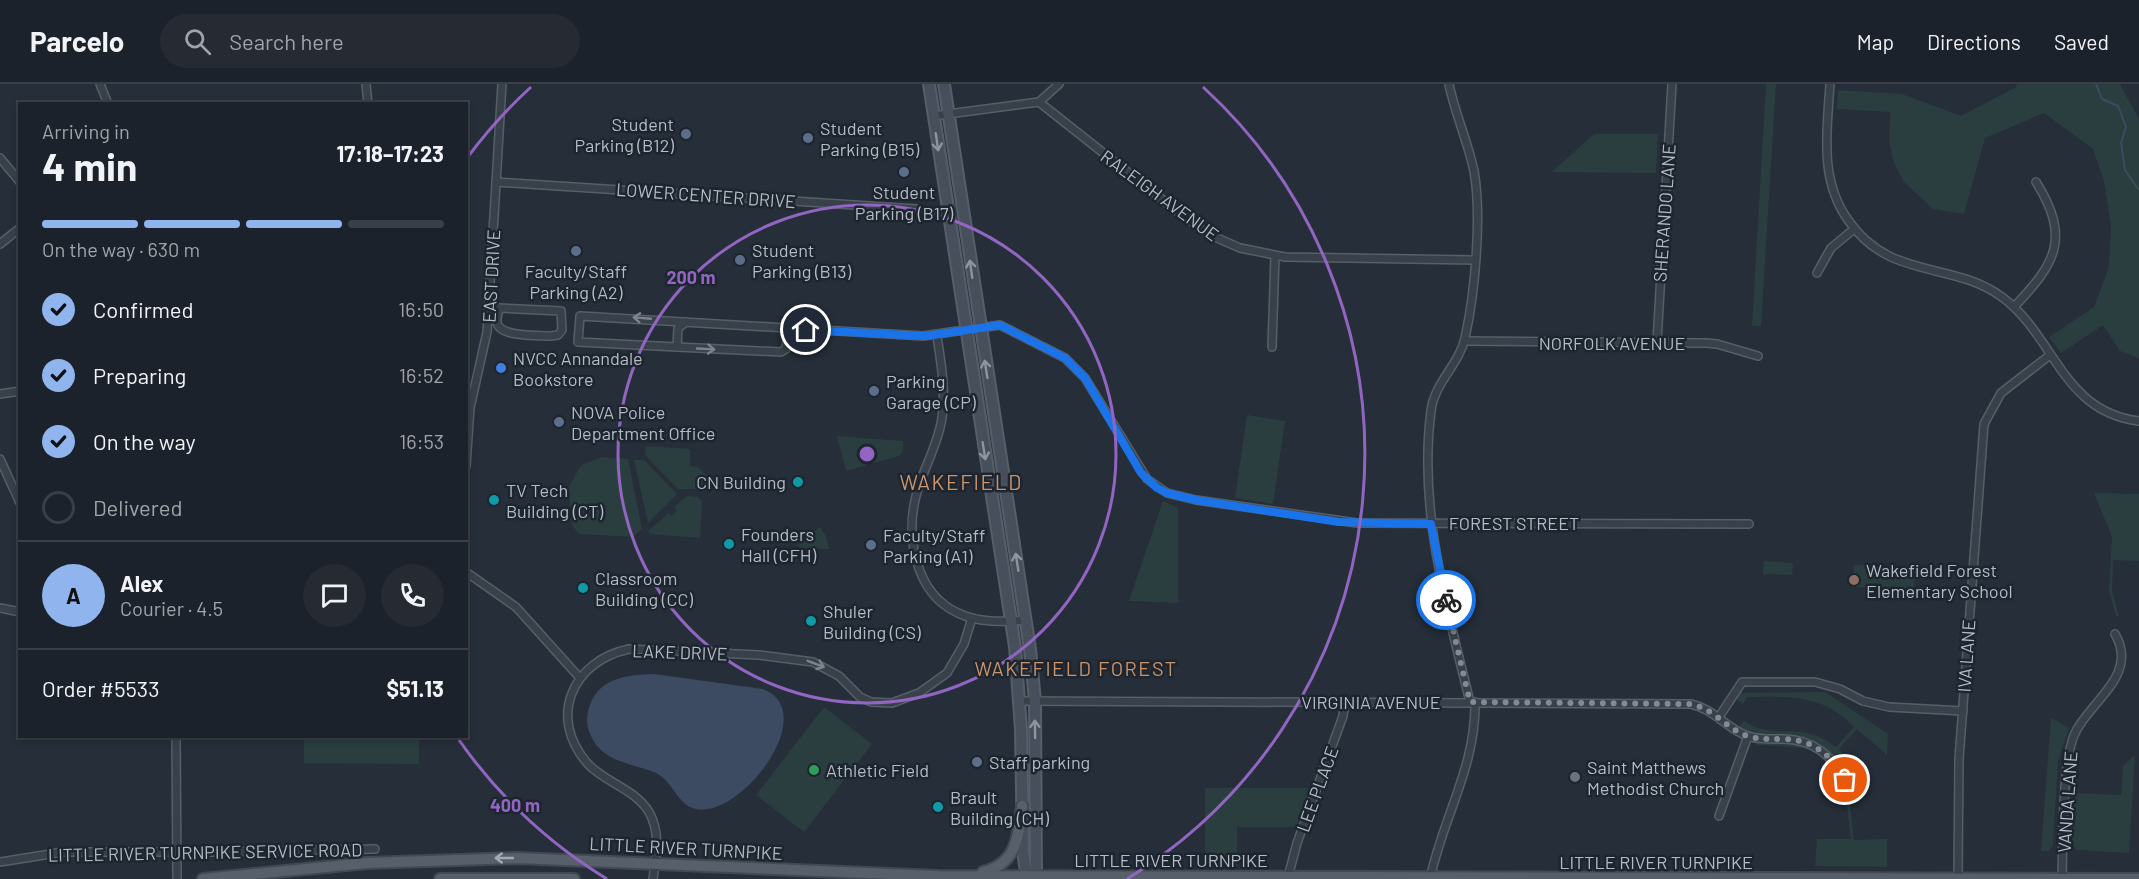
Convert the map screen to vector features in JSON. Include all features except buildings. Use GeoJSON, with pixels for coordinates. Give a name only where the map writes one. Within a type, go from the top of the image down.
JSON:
{"type":"FeatureCollection","features":[{"type":"Feature","properties":{"kind":"main road"},"geometry":{"type":"LineString","coordinates":[[928,84],[964,331],[1011,621],[1020,701],[1022,806],[1032,877]]}},
{"type":"Feature","properties":{"kind":"main road"},"geometry":{"type":"LineString","coordinates":[[944,84],[979,326],[1026,620],[1035,701],[1032,877]]}},
{"type":"Feature","properties":{"kind":"main road"},"geometry":{"type":"LineString","coordinates":[[965,876],[994,869],[1012,854],[1016,846],[1022,806]]}},
{"type":"Feature","properties":{"kind":"main road","name":"LITTLE RIVER TURNPIKE"},"geometry":{"type":"LineString","coordinates":[[203,879],[332,866],[470,858],[656,862],[878,875],[1032,877],[2139,879]]}},
{"type":"Feature","properties":{"kind":"main road"},"geometry":{"type":"LineString","coordinates":[[440,879],[574,879]]}},
{"type":"Feature","properties":{"kind":"street"},"geometry":{"type":"LineString","coordinates":[[100,84],[107,102]]}},
{"type":"Feature","properties":{"kind":"street"},"geometry":{"type":"LineString","coordinates":[[366,84],[368,102]]}},
{"type":"Feature","properties":{"kind":"street","name":"EAST DRIVE"},"geometry":{"type":"LineString","coordinates":[[468,437],[470,408],[487,332],[502,84]]}},
{"type":"Feature","properties":{"kind":"street"},"geometry":{"type":"LineString","coordinates":[[933,116],[1039,102],[1059,84]]}},
{"type":"Feature","properties":{"kind":"street"},"geometry":{"type":"LineString","coordinates":[[1430,878],[1436,852],[1470,756],[1472,702],[1431,524],[1429,476],[1431,412],[1437,389],[1465,341],[1474,260],[1476,185],[1449,84]]}},
{"type":"Feature","properties":{"kind":"street","name":"SHERANDO LANE"},"geometry":{"type":"LineString","coordinates":[[1657,342],[1672,84]]}},
{"type":"Feature","properties":{"kind":"street"},"geometry":{"type":"LineString","coordinates":[[1830,84],[1826,143],[1828,176],[1839,207],[1854,229],[1890,258],[1976,282],[2014,307],[2071,384],[2091,404],[2116,416],[2139,421]]}},
{"type":"Feature","properties":{"kind":"street","name":"RALEIGH AVENUE"},"geometry":{"type":"LineString","coordinates":[[1039,102],[1208,234],[1239,248],[1275,256],[1474,260]]}},
{"type":"Feature","properties":{"kind":"street"},"geometry":{"type":"LineString","coordinates":[[0,158],[18,180]]}},
{"type":"Feature","properties":{"kind":"street","name":"LOWER CENTER DRIVE"},"geometry":{"type":"LineString","coordinates":[[496,182],[916,209]]}},
{"type":"Feature","properties":{"kind":"street"},"geometry":{"type":"LineString","coordinates":[[2014,307],[2045,272],[2055,251],[2054,215],[2036,182]]}},
{"type":"Feature","properties":{"kind":"street"},"geometry":{"type":"LineString","coordinates":[[1816,273],[1823,258],[1854,229]]}},
{"type":"Feature","properties":{"kind":"street"},"geometry":{"type":"LineString","coordinates":[[0,244],[18,230]]}},
{"type":"Feature","properties":{"kind":"street"},"geometry":{"type":"LineString","coordinates":[[1272,347],[1275,256]]}},
{"type":"Feature","properties":{"kind":"street"},"geometry":{"type":"LineString","coordinates":[[487,332],[499,329],[507,333],[555,336],[561,333],[563,320],[561,311],[489,306]]}},
{"type":"Feature","properties":{"kind":"street"},"geometry":{"type":"LineString","coordinates":[[499,308],[497,322],[499,329]]}},
{"type":"Feature","properties":{"kind":"street","name":"FOREST STREET"},"geometry":{"type":"LineString","coordinates":[[677,347],[578,342],[580,316],[610,315],[789,329],[937,336],[979,326],[1000,325],[1010,328],[1073,365],[1085,378],[1141,473],[1157,488],[1167,493],[1196,500],[1339,522],[1749,524]]}},
{"type":"Feature","properties":{"kind":"street"},"geometry":{"type":"LineString","coordinates":[[686,322],[678,328],[677,347],[781,352],[786,349],[789,329]]}},
{"type":"Feature","properties":{"kind":"street"},"geometry":{"type":"LineString","coordinates":[[937,336],[944,403],[935,448],[916,500],[913,520],[914,549],[922,576],[934,596],[952,610],[972,618],[1026,620]]}},
{"type":"Feature","properties":{"kind":"street","name":"NORFOLK AVENUE"},"geometry":{"type":"LineString","coordinates":[[1465,341],[1717,344],[1758,356]]}},
{"type":"Feature","properties":{"kind":"street","name":"IVA LANE"},"geometry":{"type":"LineString","coordinates":[[1958,878],[1963,711],[1984,424],[2001,393],[2050,355]]}},
{"type":"Feature","properties":{"kind":"street"},"geometry":{"type":"LineString","coordinates":[[0,394],[18,392]]}},
{"type":"Feature","properties":{"kind":"street"},"geometry":{"type":"LineString","coordinates":[[0,459],[18,499]]}},
{"type":"Feature","properties":{"kind":"street"},"geometry":{"type":"LineString","coordinates":[[468,573],[516,607],[579,676],[570,705],[571,726],[579,751],[596,770],[637,797],[644,805],[657,832],[653,879]]}},
{"type":"Feature","properties":{"kind":"street"},"geometry":{"type":"LineString","coordinates":[[0,608],[18,612]]}},
{"type":"Feature","properties":{"kind":"street","name":"LAKE DRIVE"},"geometry":{"type":"LineString","coordinates":[[579,676],[603,658],[629,649],[794,658],[827,668],[860,697],[871,702],[892,703],[920,693],[947,673],[964,644],[972,618]]}},
{"type":"Feature","properties":{"kind":"street","name":"VANDA LANE"},"geometry":{"type":"LineString","coordinates":[[2062,879],[2070,748],[2080,723],[2109,689],[2121,667],[2122,650],[2115,634]]}},
{"type":"Feature","properties":{"kind":"street"},"geometry":{"type":"LineString","coordinates":[[1719,717],[1742,682],[1815,682],[1840,688],[1863,701],[1889,707],[1963,711]]}},
{"type":"Feature","properties":{"kind":"street","name":"VIRGINIA AVENUE"},"geometry":{"type":"LineString","coordinates":[[1020,701],[1691,704],[1710,710],[1748,736]]}},
{"type":"Feature","properties":{"kind":"street","name":"LEE PLACE"},"geometry":{"type":"LineString","coordinates":[[1288,877],[1343,716],[1345,702]]}},
{"type":"Feature","properties":{"kind":"street"},"geometry":{"type":"LineString","coordinates":[[1719,816],[1748,736],[1801,741],[1812,745],[1830,757],[1845,780]]}},
{"type":"Feature","properties":{"kind":"street"},"geometry":{"type":"LineString","coordinates":[[176,738],[177,879]]}},
{"type":"Feature","properties":{"kind":"street"},"geometry":{"type":"LineString","coordinates":[[1833,789],[1859,773]]}},
{"type":"Feature","properties":{"kind":"street","name":"LITTLE RIVER TURNPIKE SERVICE ROAD"},"geometry":{"type":"LineString","coordinates":[[0,862],[63,852],[375,849]]}},
{"type":"Feature","properties":{"kind":"shaded area"},"geometry":{"type":"Polygon","coordinates":[[[1766,84],[1776,84],[1761,326],[1752,326],[1766,84]]]}},
{"type":"Feature","properties":{"kind":"shaded area"},"geometry":{"type":"Polygon","coordinates":[[[2017,84],[2120,84],[2139,119],[2139,358],[2120,351],[2103,325],[2061,353],[2049,337],[2094,307],[2109,267],[2111,226],[2104,181],[2093,149],[2044,113],[1985,138],[1964,214],[1933,209],[1904,182],[1894,163],[1889,141],[1890,112],[1837,109],[1838,90],[1902,94],[1961,116],[2016,87],[2017,84]]]}},
{"type":"Feature","properties":{"kind":"shaded area"},"geometry":{"type":"Polygon","coordinates":[[[1594,134],[1658,134],[1656,173],[1552,172],[1594,134]]]}},
{"type":"Feature","properties":{"kind":"shaded area"},"geometry":{"type":"Polygon","coordinates":[[[1247,415],[1285,421],[1273,504],[1235,498],[1247,415]]]}},
{"type":"Feature","properties":{"kind":"shaded area"},"geometry":{"type":"Polygon","coordinates":[[[837,436],[903,441],[903,451],[899,456],[846,471],[837,436]]]}},
{"type":"Feature","properties":{"kind":"shaded area"},"geometry":{"type":"Polygon","coordinates":[[[646,446],[690,449],[690,466],[698,467],[708,477],[708,489],[678,489],[645,455],[646,446]]]}},
{"type":"Feature","properties":{"kind":"shaded area"},"geometry":{"type":"Polygon","coordinates":[[[602,457],[628,459],[642,529],[633,537],[579,534],[572,525],[569,487],[581,465],[602,457]]]}},
{"type":"Feature","properties":{"kind":"shaded area"},"geometry":{"type":"Polygon","coordinates":[[[634,460],[644,460],[677,494],[648,523],[634,460]]]}},
{"type":"Feature","properties":{"kind":"shaded area"},"geometry":{"type":"Polygon","coordinates":[[[2094,493],[2139,494],[2139,561],[2113,560],[2112,591],[2119,616],[2116,616],[2109,591],[2112,537],[2094,493]]]}},
{"type":"Feature","properties":{"kind":"shaded area"},"geometry":{"type":"Polygon","coordinates":[[[687,496],[698,497],[702,501],[700,538],[650,534],[648,531],[669,513],[672,516],[677,511],[674,507],[687,496]]]}},
{"type":"Feature","properties":{"kind":"shaded area"},"geometry":{"type":"Polygon","coordinates":[[[1163,501],[1178,508],[1178,603],[1129,601],[1163,501]]]}},
{"type":"Feature","properties":{"kind":"shaded area"},"geometry":{"type":"Polygon","coordinates":[[[820,527],[826,536],[829,549],[800,548],[798,545],[820,527]]]}},
{"type":"Feature","properties":{"kind":"shaded area"},"geometry":{"type":"Polygon","coordinates":[[[1764,561],[1793,563],[1792,575],[1763,574],[1764,561]]]}},
{"type":"Feature","properties":{"kind":"shaded area"},"geometry":{"type":"Polygon","coordinates":[[[1854,565],[1915,567],[1914,589],[1854,587],[1854,565]]]}},
{"type":"Feature","properties":{"kind":"shaded area"},"geometry":{"type":"Polygon","coordinates":[[[1825,692],[1888,734],[1887,755],[1857,729],[1839,749],[1854,767],[1863,767],[1867,776],[1848,786],[1854,840],[1887,839],[1887,867],[1815,866],[1817,839],[1851,839],[1845,788],[1838,792],[1833,785],[1839,774],[1825,757],[1809,748],[1758,745],[1732,734],[1744,721],[1766,730],[1811,734],[1836,747],[1854,727],[1830,708],[1805,699],[1791,697],[1747,697],[1743,704],[1728,693],[1825,692]]]}},
{"type":"Feature","properties":{"kind":"shaded area","name":"Athletic Field"},"geometry":{"type":"Polygon","coordinates":[[[824,707],[872,744],[804,832],[756,795],[824,707]]]}},
{"type":"Feature","properties":{"kind":"shaded area"},"geometry":{"type":"Polygon","coordinates":[[[2051,718],[2069,728],[2058,761],[2053,845],[2049,851],[2041,851],[2051,718]]]}},
{"type":"Feature","properties":{"kind":"shaded area"},"geometry":{"type":"Polygon","coordinates":[[[304,738],[419,738],[419,764],[304,763],[304,738]]]}},
{"type":"Feature","properties":{"kind":"shaded area"},"geometry":{"type":"Polygon","coordinates":[[[2135,755],[2129,853],[2076,850],[2072,842],[2075,793],[2121,795],[2123,766],[2135,755]]]}},
{"type":"Feature","properties":{"kind":"shaded area"},"geometry":{"type":"Polygon","coordinates":[[[1205,788],[1309,788],[1296,827],[1237,827],[1237,866],[1205,866],[1205,788]]]}},
{"type":"Feature","properties":{"kind":"water"},"geometry":{"type":"Polygon","coordinates":[[[654,674],[763,689],[779,701],[784,719],[780,740],[753,781],[734,798],[714,808],[690,807],[679,798],[667,781],[656,773],[619,761],[596,745],[589,732],[587,721],[589,709],[601,688],[616,679],[654,674]]]}},
{"type":"Feature","properties":{"kind":"waterway"},"geometry":{"type":"LineString","coordinates":[[2096,84],[2102,99],[2118,106],[2126,127],[2121,143],[2125,170],[2138,189]]}},
{"type":"Feature","properties":{"kind":"way so far"},"geometry":{"type":"LineString","coordinates":[[1446,600],[1470,702],[1588,702],[1701,706],[1710,710],[1735,730],[1748,736],[1801,741],[1822,750],[1837,766],[1845,780]]}},
{"type":"Feature","properties":{"kind":"place","name":"Student Parking (B12)"},"geometry":{"type":"Point","coordinates":[686,134]}},
{"type":"Feature","properties":{"kind":"place","name":"Student Parking (B15)"},"geometry":{"type":"Point","coordinates":[808,138]}},
{"type":"Feature","properties":{"kind":"place","name":"Student Parking (B17)"},"geometry":{"type":"Point","coordinates":[904,172]}},
{"type":"Feature","properties":{"kind":"place","name":"Faculty/Staff Parking (A2)"},"geometry":{"type":"Point","coordinates":[576,251]}},
{"type":"Feature","properties":{"kind":"place","name":"Student Parking (B13)"},"geometry":{"type":"Point","coordinates":[740,260]}},
{"type":"Feature","properties":{"kind":"place","name":"NVCC Annandale Bookstore"},"geometry":{"type":"Point","coordinates":[501,368]}},
{"type":"Feature","properties":{"kind":"place","name":"Parking Garage (CP)"},"geometry":{"type":"Point","coordinates":[874,391]}},
{"type":"Feature","properties":{"kind":"place","name":"NOVA Police Department Office"},"geometry":{"type":"Point","coordinates":[559,422]}},
{"type":"Feature","properties":{"kind":"place","name":"CN Building"},"geometry":{"type":"Point","coordinates":[798,482]}},
{"type":"Feature","properties":{"kind":"place","name":"TV Tech Building (CT)"},"geometry":{"type":"Point","coordinates":[494,500]}},
{"type":"Feature","properties":{"kind":"place","name":"Founders Hall (CFH)"},"geometry":{"type":"Point","coordinates":[729,544]}},
{"type":"Feature","properties":{"kind":"place","name":"Faculty/Staff Parking (A1)"},"geometry":{"type":"Point","coordinates":[871,545]}},
{"type":"Feature","properties":{"kind":"place","name":"Wakefield Forest Elementary School"},"geometry":{"type":"Point","coordinates":[1854,580]}},
{"type":"Feature","properties":{"kind":"place","name":"Classroom Building (CC)"},"geometry":{"type":"Point","coordinates":[583,588]}},
{"type":"Feature","properties":{"kind":"place","name":"Shuler Building (CS)"},"geometry":{"type":"Point","coordinates":[811,621]}},
{"type":"Feature","properties":{"kind":"place","name":"Staff parking"},"geometry":{"type":"Point","coordinates":[977,762]}},
{"type":"Feature","properties":{"kind":"place","name":"Athletic Field"},"geometry":{"type":"Point","coordinates":[814,770]}},
{"type":"Feature","properties":{"kind":"place","name":"Saint Matthews Methodist Church"},"geometry":{"type":"Point","coordinates":[1575,777]}},
{"type":"Feature","properties":{"kind":"place","name":"Brault Building (CH)"},"geometry":{"type":"Point","coordinates":[938,807]}},
{"type":"Feature","properties":{"kind":"district","name":"WAKEFIELD"},"geometry":{"type":"Point","coordinates":[961,481]}},
{"type":"Feature","properties":{"kind":"district","name":"WAKEFIELD FOREST"},"geometry":{"type":"Point","coordinates":[1076,668]}},
{"type":"Feature","properties":{"kind":"route"},"geometry":{"type":"LineString","coordinates":[[806,330],[937,336],[989,324],[1010,328],[1065,358],[1082,374],[1141,473],[1157,488],[1167,493],[1196,500],[1339,522],[1431,524],[1446,600]]}}]}
